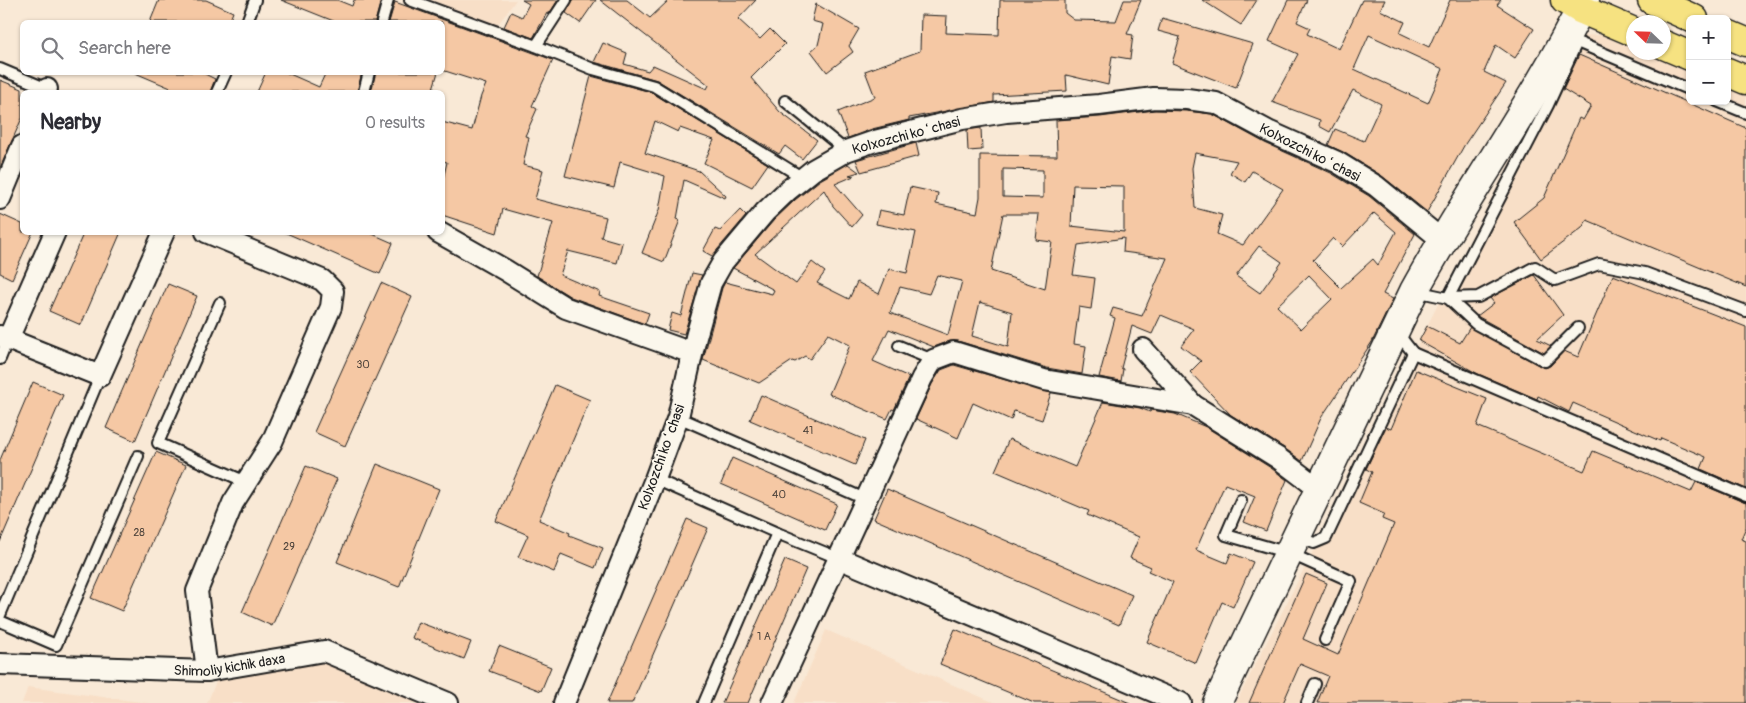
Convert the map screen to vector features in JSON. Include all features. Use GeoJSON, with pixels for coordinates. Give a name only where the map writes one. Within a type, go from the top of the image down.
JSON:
{"type":"FeatureCollection","features":[{"type":"Feature","properties":{"kind":"main road"},"geometry":{"type":"LineString","coordinates":[[1652,0],[1686,15]]}},
{"type":"Feature","properties":{"kind":"main road"},"geometry":{"type":"LineString","coordinates":[[1577,3],[1626,28]]}},
{"type":"Feature","properties":{"kind":"main road"},"geometry":{"type":"LineString","coordinates":[[1731,36],[1746,42]]}},
{"type":"Feature","properties":{"kind":"main road"},"geometry":{"type":"LineString","coordinates":[[1671,48],[1686,54]]}},
{"type":"Feature","properties":{"kind":"main road"},"geometry":{"type":"LineString","coordinates":[[1731,74],[1746,80]]}},
{"type":"Feature","properties":{"kind":"street"},"geometry":{"type":"LineString","coordinates":[[1217,703],[1414,291],[1442,240],[1512,127],[1577,3]]}},
{"type":"Feature","properties":{"kind":"street","name":"Kolxozchi koʻchasi"},"geometry":{"type":"LineString","coordinates":[[564,703],[655,479],[678,417],[711,282],[723,262],[765,212],[813,170],[846,151],[875,141],[962,119],[1006,112],[1154,98],[1187,99],[1216,103],[1270,132],[1338,162],[1376,186],[1442,240]]}},
{"type":"Feature","properties":{"kind":"street"},"geometry":{"type":"LineString","coordinates":[[0,199],[20,151]]}},
{"type":"Feature","properties":{"kind":"street"},"geometry":{"type":"LineString","coordinates":[[53,235],[4,338],[100,376],[163,235]]}},
{"type":"Feature","properties":{"kind":"street"},"geometry":{"type":"LineString","coordinates":[[207,671],[197,591],[233,503],[272,442],[331,307],[333,291],[322,280],[213,235]]}},
{"type":"Feature","properties":{"kind":"street"},"geometry":{"type":"LineString","coordinates":[[443,235],[566,308],[692,354]]}},
{"type":"Feature","properties":{"kind":"street"},"geometry":{"type":"LineString","coordinates":[[1143,349],[1192,405],[1278,458],[1320,489]]}},
{"type":"Feature","properties":{"kind":"street"},"geometry":{"type":"LineString","coordinates":[[772,703],[922,378],[933,360],[954,352],[1044,380],[1192,405]]}},
{"type":"Feature","properties":{"kind":"street"},"geometry":{"type":"LineString","coordinates":[[838,558],[1181,703]]}},
{"type":"Feature","properties":{"kind":"street","name":"Shimoliy kichik daxa"},"geometry":{"type":"LineString","coordinates":[[0,664],[207,671],[324,651],[448,703]]}},
{"type":"Feature","properties":{"kind":"lane"},"geometry":{"type":"LineString","coordinates":[[248,20],[256,0]]}},
{"type":"Feature","properties":{"kind":"lane"},"geometry":{"type":"LineString","coordinates":[[383,20],[388,0]]}},
{"type":"Feature","properties":{"kind":"lane"},"geometry":{"type":"LineString","coordinates":[[410,0],[593,69],[654,86],[803,178]]}},
{"type":"Feature","properties":{"kind":"lane"},"geometry":{"type":"LineString","coordinates":[[536,46],[566,0]]}},
{"type":"Feature","properties":{"kind":"lane"},"geometry":{"type":"LineString","coordinates":[[1448,298],[1548,105],[1577,42],[1686,88]]}},
{"type":"Feature","properties":{"kind":"lane"},"geometry":{"type":"LineString","coordinates":[[0,69],[48,90]]}},
{"type":"Feature","properties":{"kind":"lane"},"geometry":{"type":"LineString","coordinates":[[218,90],[225,75]]}},
{"type":"Feature","properties":{"kind":"lane"},"geometry":{"type":"LineString","coordinates":[[364,90],[368,75]]}},
{"type":"Feature","properties":{"kind":"lane"},"geometry":{"type":"LineString","coordinates":[[785,101],[846,151]]}},
{"type":"Feature","properties":{"kind":"lane"},"geometry":{"type":"LineString","coordinates":[[1727,105],[1746,113]]}},
{"type":"Feature","properties":{"kind":"lane"},"geometry":{"type":"LineString","coordinates":[[1414,291],[1448,298],[1478,296],[1535,267],[1555,280],[1599,264],[1645,273],[1746,311]]}},
{"type":"Feature","properties":{"kind":"lane"},"geometry":{"type":"LineString","coordinates":[[1448,298],[1476,324],[1545,361],[1578,328]]}},
{"type":"Feature","properties":{"kind":"lane"},"geometry":{"type":"LineString","coordinates":[[220,303],[158,443],[246,482]]}},
{"type":"Feature","properties":{"kind":"lane"},"geometry":{"type":"LineString","coordinates":[[1395,330],[1414,353],[1746,496]]}},
{"type":"Feature","properties":{"kind":"lane"},"geometry":{"type":"LineString","coordinates":[[0,359],[4,338]]}},
{"type":"Feature","properties":{"kind":"lane"},"geometry":{"type":"LineString","coordinates":[[899,346],[933,360]]}},
{"type":"Feature","properties":{"kind":"lane"},"geometry":{"type":"LineString","coordinates":[[1241,500],[1226,535],[1292,545],[1314,543],[1326,538],[1414,353]]}},
{"type":"Feature","properties":{"kind":"lane"},"geometry":{"type":"LineString","coordinates":[[0,615],[100,376]]}},
{"type":"Feature","properties":{"kind":"lane"},"geometry":{"type":"LineString","coordinates":[[678,417],[865,500]]}},
{"type":"Feature","properties":{"kind":"lane"},"geometry":{"type":"LineString","coordinates":[[56,666],[56,645],[138,456]]}},
{"type":"Feature","properties":{"kind":"lane"},"geometry":{"type":"LineString","coordinates":[[655,479],[776,533],[838,558]]}},
{"type":"Feature","properties":{"kind":"lane"},"geometry":{"type":"LineString","coordinates":[[704,703],[776,533]]}},
{"type":"Feature","properties":{"kind":"lane"},"geometry":{"type":"LineString","coordinates":[[1292,545],[1351,581],[1325,640]]}},
{"type":"Feature","properties":{"kind":"lane"},"geometry":{"type":"LineString","coordinates":[[0,621],[56,645]]}},
{"type":"Feature","properties":{"kind":"lane"},"geometry":{"type":"LineString","coordinates":[[1307,703],[1316,684]]}},
{"type":"Feature","properties":{"kind":"shaded area"},"geometry":{"type":"Polygon","coordinates":[[[431,0],[516,0],[496,27],[431,0]]]}},
{"type":"Feature","properties":{"kind":"shaded area"},"geometry":{"type":"Polygon","coordinates":[[[1602,35],[1626,45],[1626,60],[1660,60],[1686,70],[1686,105],[1731,105],[1731,89],[1746,95],[1746,703],[1236,703],[1574,36],[1602,35]]]}},
{"type":"Feature","properties":{"kind":"shaded area"},"geometry":{"type":"Polygon","coordinates":[[[826,630],[995,703],[794,703],[826,630]]]}},
{"type":"Feature","properties":{"kind":"shaded area"},"geometry":{"type":"Polygon","coordinates":[[[325,661],[422,703],[207,703],[218,677],[325,661]]]}},
{"type":"Feature","properties":{"kind":"shaded area"},"geometry":{"type":"Polygon","coordinates":[[[28,687],[148,703],[22,703],[28,687]]]}},
{"type":"Feature","properties":{"kind":"building"},"geometry":{"type":"Polygon","coordinates":[[[159,0],[206,0],[233,12],[230,20],[151,20],[159,0]]]}},
{"type":"Feature","properties":{"kind":"building"},"geometry":{"type":"Polygon","coordinates":[[[281,0],[337,0],[352,6],[354,0],[381,0],[376,20],[331,20],[281,0]]]}},
{"type":"Feature","properties":{"kind":"building"},"geometry":{"type":"Polygon","coordinates":[[[522,0],[558,0],[549,14],[547,13],[533,38],[504,27],[511,12],[522,17],[529,4],[522,0]]]}},
{"type":"Feature","properties":{"kind":"building"},"geometry":{"type":"Polygon","coordinates":[[[573,0],[596,0],[580,23],[566,13],[573,0]]]}},
{"type":"Feature","properties":{"kind":"building"},"geometry":{"type":"Polygon","coordinates":[[[600,0],[627,0],[650,18],[669,0],[756,0],[738,19],[760,39],[770,29],[785,44],[751,78],[780,112],[817,140],[802,159],[785,146],[779,154],[657,80],[594,62],[603,43],[627,53],[624,64],[648,71],[653,65],[707,89],[709,85],[600,0]]]}},
{"type":"Feature","properties":{"kind":"building"},"geometry":{"type":"Polygon","coordinates":[[[1000,0],[1065,0],[1065,13],[1074,20],[1116,21],[1124,0],[1141,0],[1127,34],[1133,35],[1130,59],[1112,56],[1108,85],[1066,75],[1067,91],[994,95],[994,102],[909,118],[909,120],[872,129],[848,138],[838,112],[875,97],[865,71],[920,51],[921,15],[947,16],[946,33],[999,35],[1000,0]]]}},
{"type":"Feature","properties":{"kind":"building"},"geometry":{"type":"Polygon","coordinates":[[[1202,0],[1257,0],[1241,25],[1202,0]]]}},
{"type":"Feature","properties":{"kind":"building"},"geometry":{"type":"Polygon","coordinates":[[[1288,0],[1307,0],[1297,22],[1310,28],[1307,34],[1339,49],[1362,0],[1385,0],[1380,10],[1405,22],[1400,33],[1429,47],[1450,0],[1501,0],[1497,5],[1534,29],[1515,58],[1496,45],[1484,72],[1506,83],[1465,144],[1427,212],[1382,176],[1328,145],[1335,129],[1364,141],[1381,104],[1353,90],[1330,132],[1319,126],[1320,120],[1272,102],[1298,54],[1269,41],[1288,0]],[[1369,35],[1354,69],[1428,103],[1443,69],[1369,35]]]}},
{"type":"Feature","properties":{"kind":"building"},"geometry":{"type":"Polygon","coordinates":[[[395,2],[444,20],[390,20],[395,2]]]}},
{"type":"Feature","properties":{"kind":"building"},"geometry":{"type":"Polygon","coordinates":[[[816,4],[859,29],[849,46],[853,52],[827,72],[811,51],[818,45],[823,24],[812,21],[816,4]]]}},
{"type":"Feature","properties":{"kind":"building"},"geometry":{"type":"Polygon","coordinates":[[[1162,18],[1253,44],[1236,88],[1172,63],[1180,37],[1158,31],[1162,18]]]}},
{"type":"Feature","properties":{"kind":"building"},"geometry":{"type":"Polygon","coordinates":[[[445,20],[553,60],[532,106],[537,109],[525,136],[529,137],[523,165],[543,170],[535,199],[606,217],[601,237],[622,243],[617,263],[568,251],[560,275],[600,292],[599,296],[649,313],[645,324],[571,297],[537,276],[553,223],[503,209],[497,233],[445,216],[445,171],[447,162],[445,162],[445,123],[472,130],[486,84],[445,71],[445,20]]]}},
{"type":"Feature","properties":{"kind":"building"},"geometry":{"type":"Polygon","coordinates":[[[1579,55],[1686,102],[1686,105],[1693,105],[1746,128],[1746,287],[1587,220],[1582,228],[1541,259],[1514,222],[1544,198],[1579,118],[1583,120],[1591,106],[1563,89],[1579,55]]]}},
{"type":"Feature","properties":{"kind":"building"},"geometry":{"type":"Polygon","coordinates":[[[140,75],[207,75],[215,79],[211,90],[175,90],[140,75]]]}},
{"type":"Feature","properties":{"kind":"building"},"geometry":{"type":"Polygon","coordinates":[[[265,75],[292,75],[319,87],[325,75],[361,75],[358,90],[258,90],[265,75]]]}},
{"type":"Feature","properties":{"kind":"building"},"geometry":{"type":"Polygon","coordinates":[[[375,75],[437,75],[433,90],[372,90],[375,75]]]}},
{"type":"Feature","properties":{"kind":"building"},"geometry":{"type":"Polygon","coordinates":[[[591,76],[651,92],[768,164],[752,187],[704,163],[714,140],[680,128],[678,132],[655,121],[645,153],[699,171],[726,196],[725,198],[684,180],[677,219],[680,220],[664,262],[642,253],[659,210],[665,176],[620,162],[614,188],[565,176],[591,76]]]}},
{"type":"Feature","properties":{"kind":"building"},"geometry":{"type":"Polygon","coordinates":[[[0,80],[22,90],[20,90],[20,123],[0,168],[0,80]]]}},
{"type":"Feature","properties":{"kind":"building"},"geometry":{"type":"Polygon","coordinates":[[[1155,110],[1212,114],[1265,143],[1331,173],[1369,196],[1415,234],[1383,294],[1393,299],[1372,342],[1321,418],[1302,461],[1231,415],[1190,372],[1201,361],[1181,346],[1194,329],[1161,315],[1152,334],[1132,326],[1121,368],[1123,369],[1121,381],[1099,377],[1115,318],[1110,316],[1113,308],[1142,316],[1167,258],[1123,252],[1124,238],[1078,245],[1073,275],[1095,278],[1091,309],[1079,307],[1074,344],[1086,346],[1082,374],[1047,368],[958,341],[950,341],[934,347],[889,329],[873,361],[909,377],[894,410],[892,409],[887,419],[829,394],[850,345],[828,334],[810,359],[805,356],[795,362],[792,361],[759,383],[703,360],[725,282],[772,294],[774,290],[733,268],[774,220],[820,180],[848,164],[859,172],[849,175],[854,176],[835,184],[862,215],[852,227],[833,206],[824,190],[755,254],[796,284],[812,262],[825,272],[817,283],[849,299],[857,282],[879,294],[889,269],[907,273],[916,232],[876,224],[879,210],[904,215],[910,187],[938,193],[936,204],[977,213],[980,197],[980,155],[1057,156],[1056,120],[1155,110]],[[1195,153],[1192,168],[1195,208],[1222,215],[1217,234],[1243,245],[1283,189],[1252,171],[1245,182],[1230,173],[1237,161],[1195,153]],[[1003,169],[1003,197],[1043,198],[1043,170],[1003,169]],[[1073,185],[1071,226],[1124,232],[1124,186],[1073,185]],[[1374,213],[1342,247],[1333,238],[1313,260],[1341,288],[1373,259],[1378,265],[1396,232],[1374,213]],[[1003,214],[991,271],[1045,289],[1052,242],[1036,240],[1039,214],[1003,214]],[[1259,246],[1236,276],[1260,293],[1282,262],[1259,246]],[[937,275],[929,294],[900,287],[890,313],[948,335],[962,281],[937,275]],[[1309,275],[1277,306],[1301,329],[1332,299],[1309,275]],[[980,302],[972,336],[1008,347],[1012,312],[980,302]]]}},
{"type":"Feature","properties":{"kind":"building"},"geometry":{"type":"Polygon","coordinates":[[[981,128],[982,150],[968,151],[967,130],[981,128]]]}},
{"type":"Feature","properties":{"kind":"building"},"geometry":{"type":"Polygon","coordinates":[[[916,143],[919,156],[861,172],[856,160],[916,143]]]}},
{"type":"Feature","properties":{"kind":"building"},"geometry":{"type":"Polygon","coordinates":[[[740,210],[746,216],[712,256],[703,251],[715,229],[720,231],[740,210]]]}},
{"type":"Feature","properties":{"kind":"building"},"geometry":{"type":"Polygon","coordinates":[[[0,214],[20,223],[20,235],[32,235],[12,279],[0,273],[0,214]]]}},
{"type":"Feature","properties":{"kind":"building"},"geometry":{"type":"Polygon","coordinates":[[[83,235],[120,235],[81,325],[49,311],[83,235]]]}},
{"type":"Feature","properties":{"kind":"building"},"geometry":{"type":"Polygon","coordinates":[[[291,235],[375,235],[393,243],[380,274],[291,235]]]}},
{"type":"Feature","properties":{"kind":"building"},"geometry":{"type":"Polygon","coordinates":[[[692,273],[702,275],[684,334],[668,330],[672,313],[681,316],[692,273]]]}},
{"type":"Feature","properties":{"kind":"building"},"geometry":{"type":"Polygon","coordinates":[[[1534,275],[1563,315],[1537,339],[1551,346],[1544,353],[1477,316],[1494,303],[1490,298],[1534,275]]]}},
{"type":"Feature","properties":{"kind":"building"},"geometry":{"type":"Polygon","coordinates":[[[1613,275],[1746,327],[1746,489],[1701,469],[1706,457],[1661,438],[1660,441],[1573,403],[1569,412],[1538,396],[1537,399],[1478,374],[1419,341],[1427,326],[1460,343],[1470,327],[1542,367],[1550,366],[1564,351],[1578,357],[1613,275]]]}},
{"type":"Feature","properties":{"kind":"building"},"geometry":{"type":"Polygon","coordinates":[[[381,283],[412,297],[345,446],[314,432],[381,283]]]}},
{"type":"Feature","properties":{"kind":"building"},"geometry":{"type":"Polygon","coordinates":[[[168,284],[197,296],[135,441],[106,428],[168,284]]]}},
{"type":"Feature","properties":{"kind":"building"},"geometry":{"type":"Polygon","coordinates":[[[954,365],[1051,393],[1042,420],[1014,411],[1011,420],[973,403],[958,438],[916,419],[932,384],[941,370],[954,365]]]}},
{"type":"Feature","properties":{"kind":"building"},"geometry":{"type":"Polygon","coordinates":[[[1416,370],[1487,399],[1477,426],[1584,471],[1593,451],[1691,492],[1696,482],[1746,503],[1746,527],[1741,539],[1746,541],[1746,703],[1317,703],[1328,676],[1300,664],[1283,703],[1249,703],[1306,574],[1327,583],[1303,639],[1338,655],[1394,524],[1382,519],[1384,514],[1359,503],[1372,472],[1366,469],[1386,427],[1391,429],[1416,370]]]}},
{"type":"Feature","properties":{"kind":"building"},"geometry":{"type":"Polygon","coordinates":[[[33,382],[63,395],[0,542],[0,460],[33,382]]]}},
{"type":"Feature","properties":{"kind":"building"},"geometry":{"type":"Polygon","coordinates":[[[555,385],[590,400],[539,520],[570,533],[569,535],[603,548],[595,568],[561,554],[554,572],[518,557],[528,535],[496,521],[555,385]]]}},
{"type":"Feature","properties":{"kind":"building"},"geometry":{"type":"Polygon","coordinates":[[[761,395],[865,440],[855,465],[750,420],[761,395]]]}},
{"type":"Feature","properties":{"kind":"building"},"geometry":{"type":"Polygon","coordinates":[[[1103,402],[1140,408],[1150,412],[1151,410],[1175,414],[1206,427],[1287,480],[1266,531],[1244,522],[1255,496],[1225,484],[1196,550],[1227,563],[1231,553],[1253,562],[1233,607],[1222,602],[1196,663],[1147,642],[1173,582],[1148,571],[1151,567],[1130,558],[1139,537],[1087,515],[1089,511],[995,471],[1009,439],[1075,467],[1103,402]]]}},
{"type":"Feature","properties":{"kind":"building"},"geometry":{"type":"Polygon","coordinates":[[[156,452],[186,465],[122,611],[91,598],[156,452]]]}},
{"type":"Feature","properties":{"kind":"building"},"geometry":{"type":"Polygon","coordinates":[[[732,458],[837,504],[825,530],[721,484],[732,458]]]}},
{"type":"Feature","properties":{"kind":"building"},"geometry":{"type":"Polygon","coordinates":[[[377,464],[439,489],[399,587],[337,562],[377,464]]]}},
{"type":"Feature","properties":{"kind":"building"},"geometry":{"type":"Polygon","coordinates":[[[306,466],[337,479],[272,626],[242,612],[306,466]]]}},
{"type":"Feature","properties":{"kind":"building"},"geometry":{"type":"Polygon","coordinates":[[[887,489],[1132,595],[1119,625],[874,519],[887,489]]]}},
{"type":"Feature","properties":{"kind":"building"},"geometry":{"type":"Polygon","coordinates":[[[687,519],[708,528],[632,703],[607,703],[687,519]]]}},
{"type":"Feature","properties":{"kind":"building"},"geometry":{"type":"Polygon","coordinates":[[[785,560],[806,569],[748,703],[722,703],[785,560]]]}},
{"type":"Feature","properties":{"kind":"building"},"geometry":{"type":"Polygon","coordinates":[[[418,622],[471,642],[464,659],[412,638],[418,622]]]}},
{"type":"Feature","properties":{"kind":"building"},"geometry":{"type":"Polygon","coordinates":[[[955,629],[1130,703],[1034,703],[940,664],[955,629]]]}},
{"type":"Feature","properties":{"kind":"building"},"geometry":{"type":"Polygon","coordinates":[[[499,646],[551,667],[541,691],[489,671],[499,646]]]}}]}
